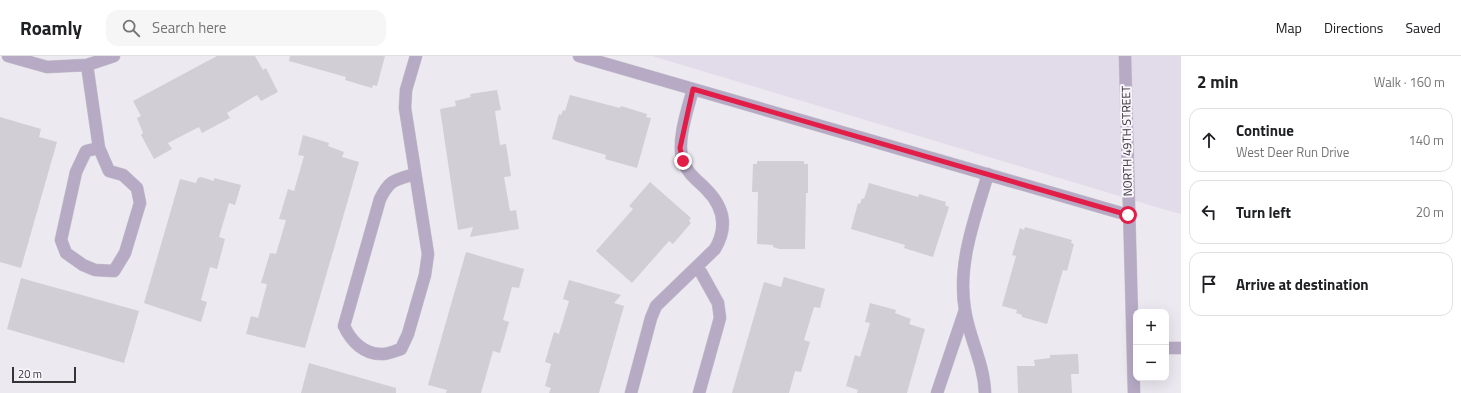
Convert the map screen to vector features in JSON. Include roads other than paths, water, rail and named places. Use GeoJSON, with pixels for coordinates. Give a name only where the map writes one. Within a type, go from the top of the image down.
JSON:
{"type":"FeatureCollection","features":[{"type":"Feature","properties":{"kind":"street"},"geometry":{"type":"LineString","coordinates":[[8,56],[47,67],[87,65],[114,56]]}},
{"type":"Feature","properties":{"kind":"street"},"geometry":{"type":"LineString","coordinates":[[416,56],[406,90],[405,108],[416,174],[428,254],[424,275],[408,334],[401,349],[383,354],[366,351],[351,340],[344,326],[380,198],[387,185],[394,180],[416,174]]}},
{"type":"Feature","properties":{"kind":"street"},"geometry":{"type":"LineString","coordinates":[[579,56],[1128,215]]}},
{"type":"Feature","properties":{"kind":"street","name":"NORTH 49TH STREET"},"geometry":{"type":"LineString","coordinates":[[1125,56],[1128,215],[1133,322]]}},
{"type":"Feature","properties":{"kind":"street"},"geometry":{"type":"LineString","coordinates":[[87,65],[99,148],[109,171],[123,175],[137,188],[140,203],[125,253],[114,271],[95,270],[83,265],[66,253],[61,240],[76,172],[86,151],[99,148]]}},
{"type":"Feature","properties":{"kind":"street"},"geometry":{"type":"LineString","coordinates":[[631,393],[651,318],[656,306],[698,267],[715,249],[722,238],[723,218],[719,206],[707,190],[692,175],[683,161],[680,148],[693,89]]}},
{"type":"Feature","properties":{"kind":"street"},"geometry":{"type":"LineString","coordinates":[[985,393],[980,362],[965,310],[963,274],[967,251],[988,174]]}},
{"type":"Feature","properties":{"kind":"street"},"geometry":{"type":"LineString","coordinates":[[698,267],[718,303],[720,318],[699,393]]}},
{"type":"Feature","properties":{"kind":"street"},"geometry":{"type":"LineString","coordinates":[[937,393],[965,310]]}},
{"type":"Feature","properties":{"kind":"street","name":"NORTH 49TH STREET"},"geometry":{"type":"LineString","coordinates":[[1134,345],[1134,393]]}},
{"type":"Feature","properties":{"kind":"street"},"geometry":{"type":"LineString","coordinates":[[1169,348],[1181,348]]}}]}
